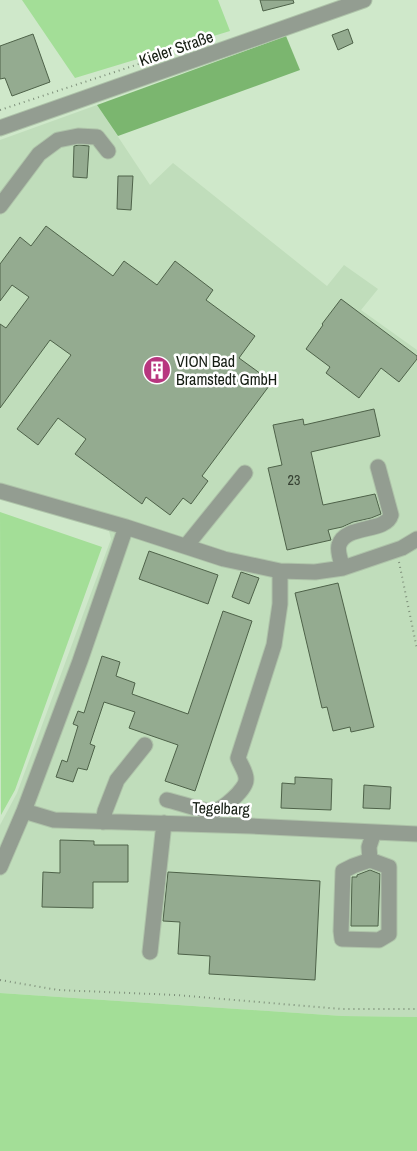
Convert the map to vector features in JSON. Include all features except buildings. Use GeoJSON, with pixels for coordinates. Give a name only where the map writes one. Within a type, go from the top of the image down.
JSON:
{"type":"FeatureCollection","features":[{"type":"Feature","properties":{"kind":"street","name":"Kieler Straße"},"geometry":{"type":"LineString","coordinates":[[0,128],[364,0]]}},
{"type":"Feature","properties":{"kind":"street"},"geometry":{"type":"LineString","coordinates":[[0,206],[39,154],[58,140],[78,136],[97,137],[108,151]]}},
{"type":"Feature","properties":{"kind":"street"},"geometry":{"type":"LineString","coordinates":[[343,568],[338,548],[342,539],[351,533],[384,523],[390,518],[391,515],[378,467]]}},
{"type":"Feature","properties":{"kind":"street"},"geometry":{"type":"LineString","coordinates":[[186,546],[245,473]]}},
{"type":"Feature","properties":{"kind":"street"},"geometry":{"type":"LineString","coordinates":[[0,491],[126,527],[224,559],[280,571],[315,572],[343,568],[402,548],[417,539]]}},
{"type":"Feature","properties":{"kind":"street"},"geometry":{"type":"LineString","coordinates":[[0,867],[24,811],[80,661],[126,527]]}},
{"type":"Feature","properties":{"kind":"street"},"geometry":{"type":"LineString","coordinates":[[167,800],[213,811],[224,806],[245,784],[245,774],[238,758],[274,646],[280,604],[280,571]]}},
{"type":"Feature","properties":{"kind":"street"},"geometry":{"type":"LineString","coordinates":[[103,822],[105,811],[117,780],[145,745]]}},
{"type":"Feature","properties":{"kind":"street","name":"Tegelbarg"},"geometry":{"type":"LineString","coordinates":[[24,811],[54,820],[260,826],[417,834]]}},
{"type":"Feature","properties":{"kind":"street"},"geometry":{"type":"LineString","coordinates":[[150,952],[164,823]]}},
{"type":"Feature","properties":{"kind":"street"},"geometry":{"type":"LineString","coordinates":[[370,860],[369,847],[374,832]]}},
{"type":"Feature","properties":{"kind":"street"},"geometry":{"type":"LineString","coordinates":[[370,860],[389,867],[389,934],[379,940],[342,939],[343,871],[370,860]]}},
{"type":"Feature","properties":{"kind":"path"},"geometry":{"type":"LineString","coordinates":[[402,548],[399,562],[417,649]]}},
{"type":"Feature","properties":{"kind":"path"},"geometry":{"type":"LineString","coordinates":[[0,980],[58,990],[176,995],[341,1009],[417,1009]]}},
{"type":"Feature","properties":{"kind":"shaded area"},"geometry":{"type":"Polygon","coordinates":[[[97,105],[150,185],[173,163],[327,286],[344,265],[378,289],[361,310],[417,350],[417,1017],[342,1016],[0,993],[0,825],[17,793],[111,539],[109,531],[103,523],[0,497],[0,140],[97,105]]]}},
{"type":"Feature","properties":{"kind":"green space"},"geometry":{"type":"Polygon","coordinates":[[[22,0],[218,0],[230,31],[75,78],[22,0]]]}},
{"type":"Feature","properties":{"kind":"green space"},"geometry":{"type":"Polygon","coordinates":[[[286,36],[300,70],[118,136],[97,105],[286,36]]]}},
{"type":"Feature","properties":{"kind":"green space"},"geometry":{"type":"Polygon","coordinates":[[[0,512],[102,547],[15,790],[1,815],[0,512]]]}},
{"type":"Feature","properties":{"kind":"green space"},"geometry":{"type":"Polygon","coordinates":[[[0,993],[342,1016],[417,1017],[417,1151],[0,1151],[0,993]]]}},
{"type":"Feature","properties":{"kind":"place","name":"VION Bad Bramstedt GmbH"},"geometry":{"type":"Point","coordinates":[157,370]}}]}
